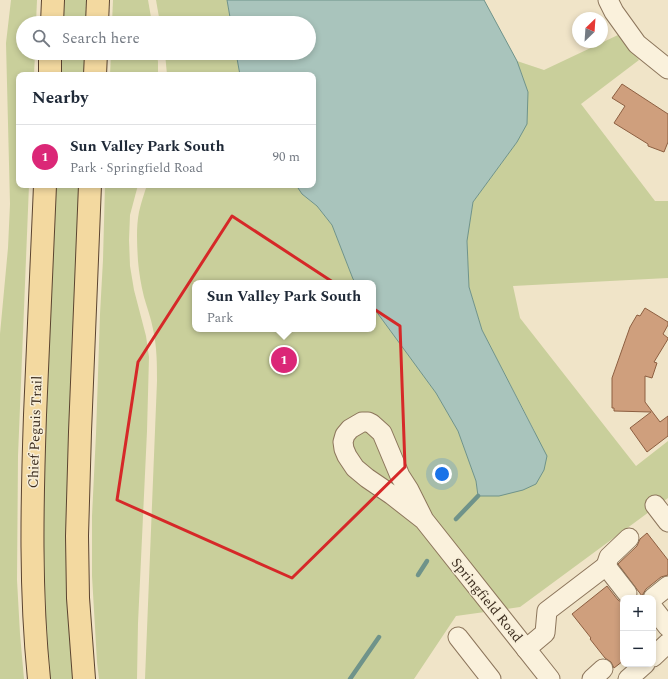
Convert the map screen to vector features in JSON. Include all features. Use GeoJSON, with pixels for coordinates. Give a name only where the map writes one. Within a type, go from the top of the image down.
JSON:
{"type":"FeatureCollection","features":[{"type":"Feature","properties":{"kind":"main road"},"geometry":{"type":"LineString","coordinates":[[52,16],[53,0]]}},
{"type":"Feature","properties":{"kind":"main road"},"geometry":{"type":"LineString","coordinates":[[97,16],[98,0]]}},
{"type":"Feature","properties":{"kind":"main road"},"geometry":{"type":"LineString","coordinates":[[50,60],[50,72]]}},
{"type":"Feature","properties":{"kind":"main road"},"geometry":{"type":"LineString","coordinates":[[95,72],[96,60]]}},
{"type":"Feature","properties":{"kind":"main road","name":"Chief Peguis Trail"},"geometry":{"type":"LineString","coordinates":[[39,679],[33,604],[32,482],[45,188]]}},
{"type":"Feature","properties":{"kind":"main road"},"geometry":{"type":"LineString","coordinates":[[84,679],[78,598],[77,536],[90,188]]}},
{"type":"Feature","properties":{"kind":"street"},"geometry":{"type":"LineString","coordinates":[[608,0],[614,12],[637,44],[668,69]]}},
{"type":"Feature","properties":{"kind":"street","name":"Springfield Road"},"geometry":{"type":"LineString","coordinates":[[424,520],[355,468],[347,456],[343,442],[345,435],[350,429],[362,422],[368,422],[382,433],[400,476],[424,520],[550,679]]}},
{"type":"Feature","properties":{"kind":"street"},"geometry":{"type":"LineString","coordinates":[[655,505],[668,522]]}},
{"type":"Feature","properties":{"kind":"street"},"geometry":{"type":"LineString","coordinates":[[526,649],[545,633],[547,611],[606,566],[608,556],[629,538]]}},
{"type":"Feature","properties":{"kind":"street"},"geometry":{"type":"LineString","coordinates":[[606,566],[626,593]]}},
{"type":"Feature","properties":{"kind":"street"},"geometry":{"type":"LineString","coordinates":[[656,596],[668,586]]}},
{"type":"Feature","properties":{"kind":"street"},"geometry":{"type":"LineString","coordinates":[[656,612],[668,627]]}},
{"type":"Feature","properties":{"kind":"street"},"geometry":{"type":"LineString","coordinates":[[458,637],[491,679]]}},
{"type":"Feature","properties":{"kind":"street"},"geometry":{"type":"LineString","coordinates":[[656,653],[668,643]]}},
{"type":"Feature","properties":{"kind":"street"},"geometry":{"type":"LineString","coordinates":[[628,679],[642,667]]}},
{"type":"Feature","properties":{"kind":"highlighted area"},"geometry":{"type":"Polygon","coordinates":[[[232,216],[400,326],[405,467],[292,578],[117,500],[138,362],[232,216]]]}},
{"type":"Feature","properties":{"kind":"green space"},"geometry":{"type":"Polygon","coordinates":[[[11,0],[37,0],[36,16],[16,16],[16,60],[35,60],[34,72],[16,72],[16,188],[29,188],[18,456],[17,580],[24,679],[0,679],[0,334],[8,248],[10,204],[6,43],[11,0]]]}},
{"type":"Feature","properties":{"kind":"green space"},"geometry":{"type":"Polygon","coordinates":[[[61,0],[90,0],[89,16],[60,16],[61,0]]]}},
{"type":"Feature","properties":{"kind":"green space"},"geometry":{"type":"Polygon","coordinates":[[[113,0],[148,0],[151,16],[112,16],[113,0]]]}},
{"type":"Feature","properties":{"kind":"green space"},"geometry":{"type":"Polygon","coordinates":[[[156,0],[227,0],[230,16],[159,16],[156,0]]]}},
{"type":"Feature","properties":{"kind":"green space"},"geometry":{"type":"Polygon","coordinates":[[[618,35],[639,60],[581,104],[655,201],[668,201],[668,278],[513,286],[520,318],[636,466],[668,441],[668,498],[520,607],[456,616],[414,679],[145,679],[157,381],[155,342],[141,284],[137,249],[138,218],[146,188],[298,188],[302,194],[317,206],[332,225],[354,280],[192,280],[192,332],[376,332],[376,311],[436,393],[458,431],[476,481],[478,496],[535,432],[482,330],[469,287],[467,239],[473,202],[517,142],[528,92],[517,61],[544,70],[591,48],[608,48],[608,40],[618,35]]]}},
{"type":"Feature","properties":{"kind":"green space"},"geometry":{"type":"Polygon","coordinates":[[[59,60],[88,60],[87,72],[58,72],[59,60]]]}},
{"type":"Feature","properties":{"kind":"green space"},"geometry":{"type":"Polygon","coordinates":[[[111,60],[158,60],[158,72],[110,72],[111,60]]]}},
{"type":"Feature","properties":{"kind":"green space"},"geometry":{"type":"Polygon","coordinates":[[[166,60],[237,60],[239,72],[167,72],[166,60]]]}},
{"type":"Feature","properties":{"kind":"green space"},"geometry":{"type":"Polygon","coordinates":[[[53,188],[82,188],[76,679],[48,679],[42,597],[43,452],[53,188]]]}},
{"type":"Feature","properties":{"kind":"green space"},"geometry":{"type":"Polygon","coordinates":[[[105,188],[137,188],[130,215],[130,266],[134,290],[146,336],[149,357],[137,679],[99,679],[97,662],[92,576],[92,516],[105,188]]]}},
{"type":"Feature","properties":{"kind":"water"},"geometry":{"type":"Polygon","coordinates":[[[227,0],[484,0],[517,61],[528,92],[527,124],[517,142],[473,202],[467,241],[469,287],[482,330],[547,456],[544,470],[536,484],[523,490],[499,496],[478,496],[476,481],[458,431],[436,393],[376,311],[376,280],[354,280],[332,225],[317,206],[302,194],[298,188],[316,188],[316,72],[239,72],[237,60],[316,60],[316,16],[230,16],[227,0]]]}},
{"type":"Feature","properties":{"kind":"building"},"geometry":{"type":"Polygon","coordinates":[[[622,84],[668,114],[668,142],[664,152],[648,146],[648,144],[614,123],[625,106],[612,98],[622,84]]]}},
{"type":"Feature","properties":{"kind":"building"},"geometry":{"type":"Polygon","coordinates":[[[645,308],[668,322],[663,334],[668,339],[654,362],[657,363],[652,378],[645,376],[645,402],[660,422],[668,416],[668,436],[647,452],[630,428],[651,412],[614,411],[614,408],[612,408],[612,378],[630,327],[637,315],[640,316],[645,308]]]}},
{"type":"Feature","properties":{"kind":"building"},"geometry":{"type":"Polygon","coordinates":[[[647,533],[668,560],[668,575],[661,577],[646,589],[643,595],[618,564],[637,546],[640,539],[647,533]]]}},
{"type":"Feature","properties":{"kind":"building"},"geometry":{"type":"Polygon","coordinates":[[[607,586],[620,601],[620,663],[614,668],[611,662],[605,658],[572,614],[607,586]]]}},
{"type":"Feature","properties":{"kind":"waterway"},"geometry":{"type":"LineString","coordinates":[[456,519],[478,496]]}},
{"type":"Feature","properties":{"kind":"waterway"},"geometry":{"type":"LineString","coordinates":[[418,575],[427,561]]}},
{"type":"Feature","properties":{"kind":"waterway"},"geometry":{"type":"LineString","coordinates":[[350,679],[379,637]]}},
{"type":"Feature","properties":{"kind":"place","name":"Sun Valley Park South"},"geometry":{"type":"Point","coordinates":[284,360]}}]}
